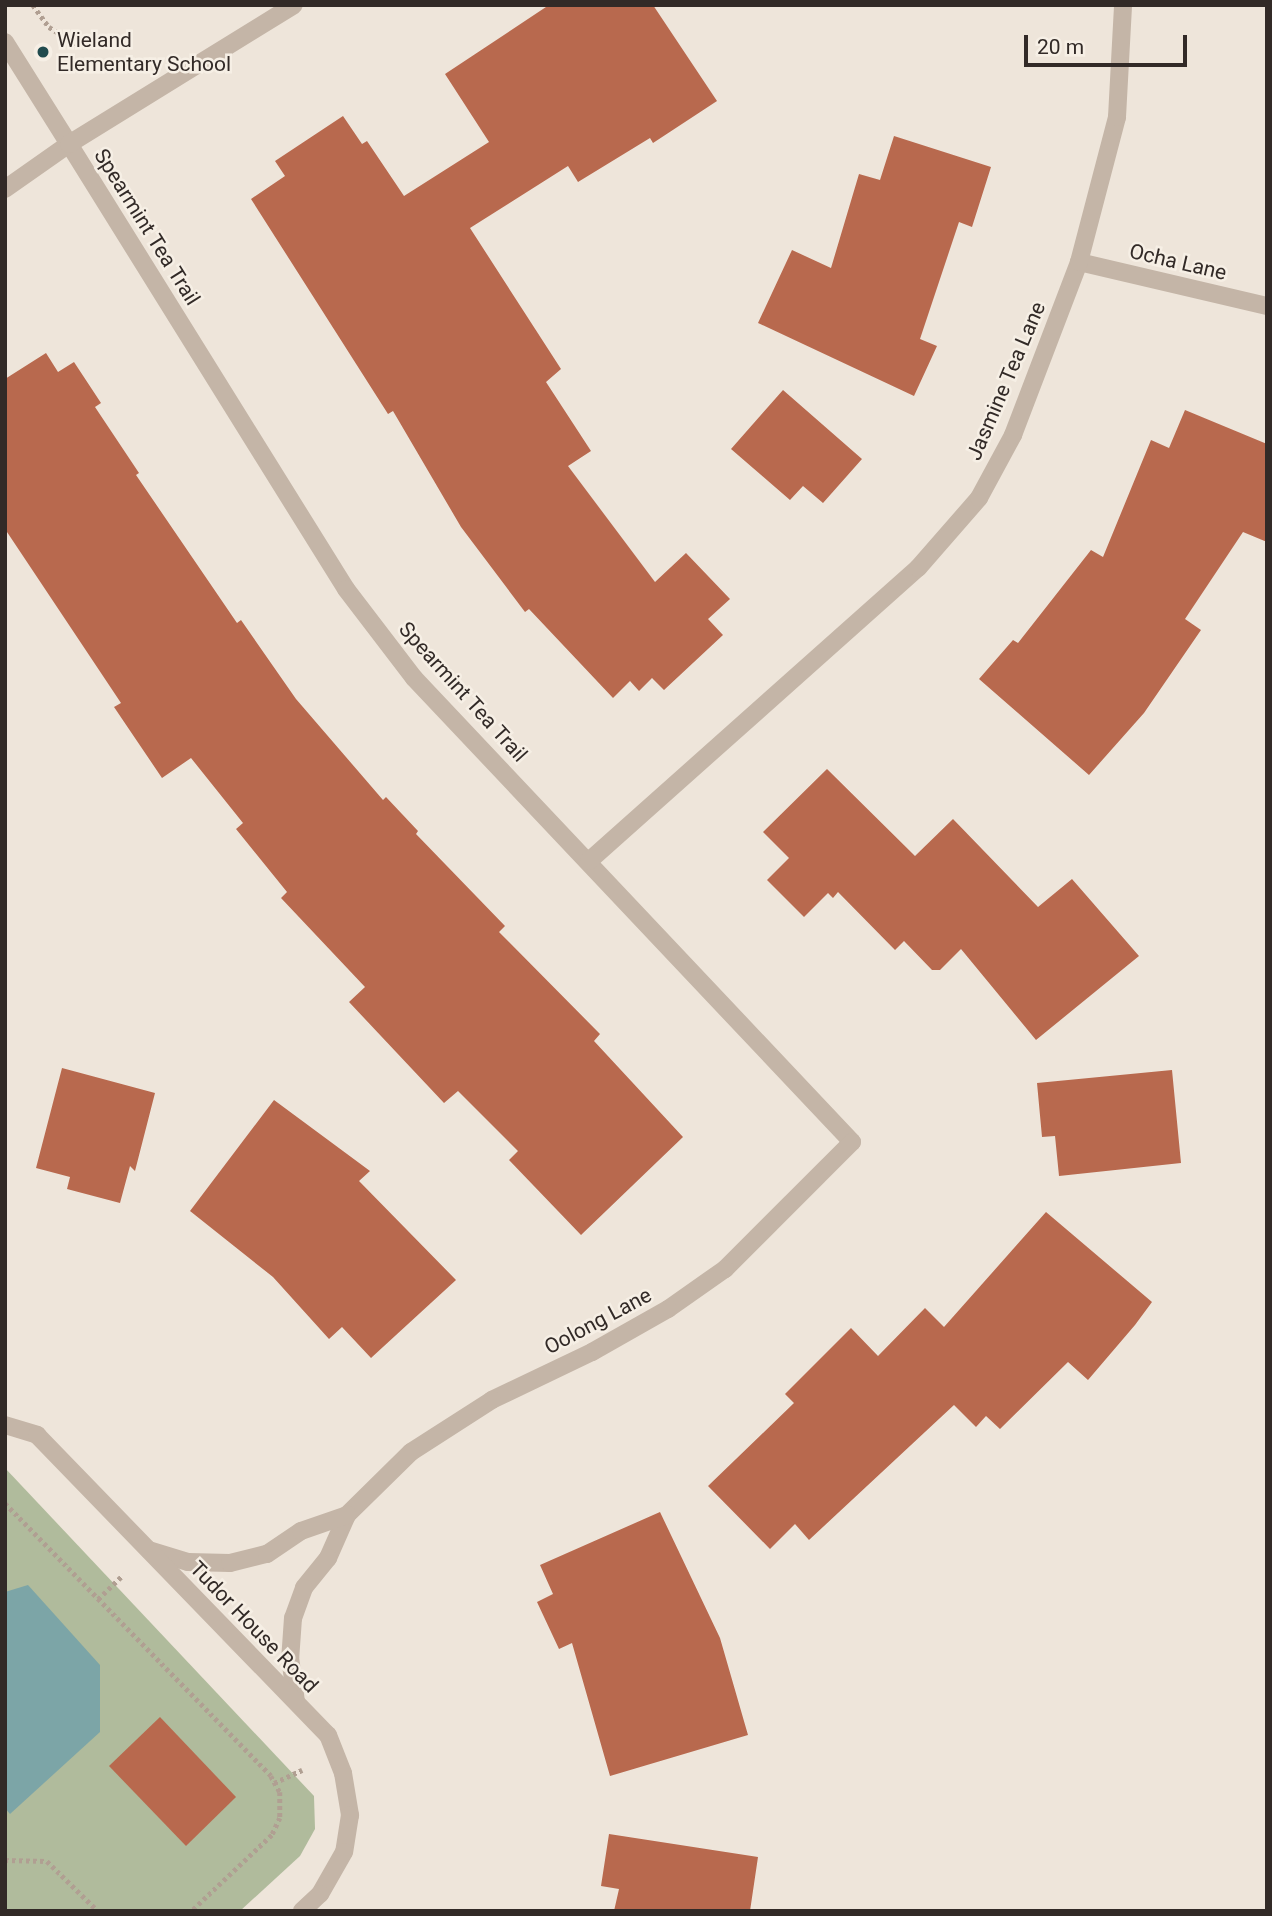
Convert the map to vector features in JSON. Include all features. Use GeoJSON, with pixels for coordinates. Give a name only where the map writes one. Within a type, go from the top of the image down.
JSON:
{"type":"FeatureCollection","features":[{"type":"Feature","properties":{"kind":"street"},"geometry":{"type":"LineString","coordinates":[[5,189],[69,144],[294,5]]}},
{"type":"Feature","properties":{"kind":"street","name":"Jasmine Tea Lane"},"geometry":{"type":"LineString","coordinates":[[589,861],[918,568],[979,498],[1013,435],[1079,262],[1117,117],[1123,5]]}},
{"type":"Feature","properties":{"kind":"street","name":"Spearmint Tea Trail"},"geometry":{"type":"LineString","coordinates":[[5,42],[346,589],[414,678],[852,1142]]}},
{"type":"Feature","properties":{"kind":"street","name":"Ocha Lane"},"geometry":{"type":"LineString","coordinates":[[1079,262],[1267,306]]}},
{"type":"Feature","properties":{"kind":"street","name":"Oolong Lane"},"geometry":{"type":"LineString","coordinates":[[296,1702],[290,1657],[293,1618],[304,1588],[328,1558],[347,1515],[411,1452],[492,1400],[668,1309],[725,1269],[852,1142]]}},
{"type":"Feature","properties":{"kind":"street","name":"Tudor House Road"},"geometry":{"type":"LineString","coordinates":[[5,1425],[37,1435],[328,1735],[343,1773],[350,1815],[344,1852],[320,1894],[302,1911]]}},
{"type":"Feature","properties":{"kind":"street","name":"Oolong Lane"},"geometry":{"type":"LineString","coordinates":[[149,1550],[188,1562],[230,1563],[267,1554],[301,1531],[347,1515]]}},
{"type":"Feature","properties":{"kind":"path"},"geometry":{"type":"LineString","coordinates":[[33,5],[49,27],[80,46]]}},
{"type":"Feature","properties":{"kind":"path"},"geometry":{"type":"LineString","coordinates":[[5,1503],[274,1783],[279,1793],[280,1818],[272,1835],[192,1911]]}},
{"type":"Feature","properties":{"kind":"path"},"geometry":{"type":"LineString","coordinates":[[98,1599],[128,1571]]}},
{"type":"Feature","properties":{"kind":"path"},"geometry":{"type":"LineString","coordinates":[[274,1783],[309,1767]]}},
{"type":"Feature","properties":{"kind":"path"},"geometry":{"type":"LineString","coordinates":[[5,1860],[47,1861],[98,1911]]}},
{"type":"Feature","properties":{"kind":"green space"},"geometry":{"type":"Polygon","coordinates":[[[5,1468],[314,1796],[315,1829],[300,1856],[240,1911],[5,1911],[5,1468]]]}},
{"type":"Feature","properties":{"kind":"water"},"geometry":{"type":"Polygon","coordinates":[[[28,1585],[100,1665],[100,1732],[10,1814],[5,1808],[5,1592],[28,1585]]]}},
{"type":"Feature","properties":{"kind":"building"},"geometry":{"type":"Polygon","coordinates":[[[549,5],[653,5],[717,101],[653,143],[650,138],[578,182],[568,166],[470,228],[561,369],[546,382],[591,451],[568,466],[655,582],[686,553],[730,599],[708,619],[723,635],[664,690],[652,678],[639,691],[630,681],[613,698],[529,609],[525,612],[461,527],[393,411],[388,414],[251,199],[285,176],[275,161],[343,116],[362,144],[367,141],[404,196],[489,142],[445,74],[549,5]]]}},
{"type":"Feature","properties":{"kind":"building"},"geometry":{"type":"Polygon","coordinates":[[[894,136],[991,167],[972,227],[959,222],[920,339],[937,346],[914,396],[758,323],[792,250],[831,268],[859,174],[880,180],[894,136]]]}},
{"type":"Feature","properties":{"kind":"building"},"geometry":{"type":"Polygon","coordinates":[[[46,353],[58,372],[74,362],[101,403],[95,407],[139,473],[136,475],[237,623],[241,620],[296,699],[383,800],[386,797],[418,831],[416,834],[505,926],[499,932],[600,1034],[594,1041],[683,1137],[581,1235],[509,1160],[518,1151],[458,1091],[444,1103],[349,1002],[365,987],[281,898],[287,892],[236,829],[243,823],[191,758],[162,778],[114,707],[121,703],[5,529],[5,379],[46,353]]]}},
{"type":"Feature","properties":{"kind":"building"},"geometry":{"type":"Polygon","coordinates":[[[783,390],[862,459],[823,503],[803,486],[790,500],[731,449],[783,390]]]}},
{"type":"Feature","properties":{"kind":"building"},"geometry":{"type":"Polygon","coordinates":[[[1185,410],[1267,444],[1267,542],[1243,532],[1185,619],[1201,630],[1144,713],[1089,775],[979,679],[1013,640],[1018,643],[1091,550],[1103,557],[1151,440],[1169,448],[1185,410]]]}},
{"type":"Feature","properties":{"kind":"building"},"geometry":{"type":"Polygon","coordinates":[[[827,769],[915,856],[953,819],[1038,907],[1072,879],[1139,956],[1036,1040],[961,949],[940,970],[932,970],[904,941],[895,950],[838,892],[833,898],[828,893],[804,917],[767,880],[789,858],[763,832],[827,769]]]}},
{"type":"Feature","properties":{"kind":"building"},"geometry":{"type":"Polygon","coordinates":[[[62,1068],[155,1093],[135,1171],[130,1166],[120,1203],[67,1189],[70,1177],[36,1168],[62,1068]]]}},
{"type":"Feature","properties":{"kind":"building"},"geometry":{"type":"Polygon","coordinates":[[[1172,1070],[1181,1163],[1059,1176],[1055,1136],[1042,1137],[1037,1083],[1172,1070]]]}},
{"type":"Feature","properties":{"kind":"building"},"geometry":{"type":"Polygon","coordinates":[[[274,1100],[370,1171],[359,1181],[456,1280],[371,1358],[342,1327],[329,1339],[273,1277],[190,1211],[274,1100]]]}},
{"type":"Feature","properties":{"kind":"building"},"geometry":{"type":"Polygon","coordinates":[[[1046,1212],[1152,1302],[1135,1325],[1088,1380],[1068,1362],[1000,1429],[986,1416],[976,1427],[954,1405],[809,1540],[795,1524],[770,1549],[708,1486],[794,1403],[785,1394],[851,1328],[878,1356],[925,1308],[944,1327],[1046,1212]]]}},
{"type":"Feature","properties":{"kind":"building"},"geometry":{"type":"Polygon","coordinates":[[[660,1512],[720,1638],[748,1735],[610,1776],[572,1643],[559,1649],[537,1602],[553,1594],[540,1565],[660,1512]]]}},
{"type":"Feature","properties":{"kind":"building"},"geometry":{"type":"Polygon","coordinates":[[[160,1717],[236,1797],[186,1846],[109,1766],[160,1717]]]}},
{"type":"Feature","properties":{"kind":"building"},"geometry":{"type":"Polygon","coordinates":[[[609,1834],[758,1857],[750,1911],[614,1911],[619,1889],[601,1886],[609,1834]]]}},
{"type":"Feature","properties":{"kind":"place","name":"Wieland Elementary School"},"geometry":{"type":"Point","coordinates":[43,52]}}]}
